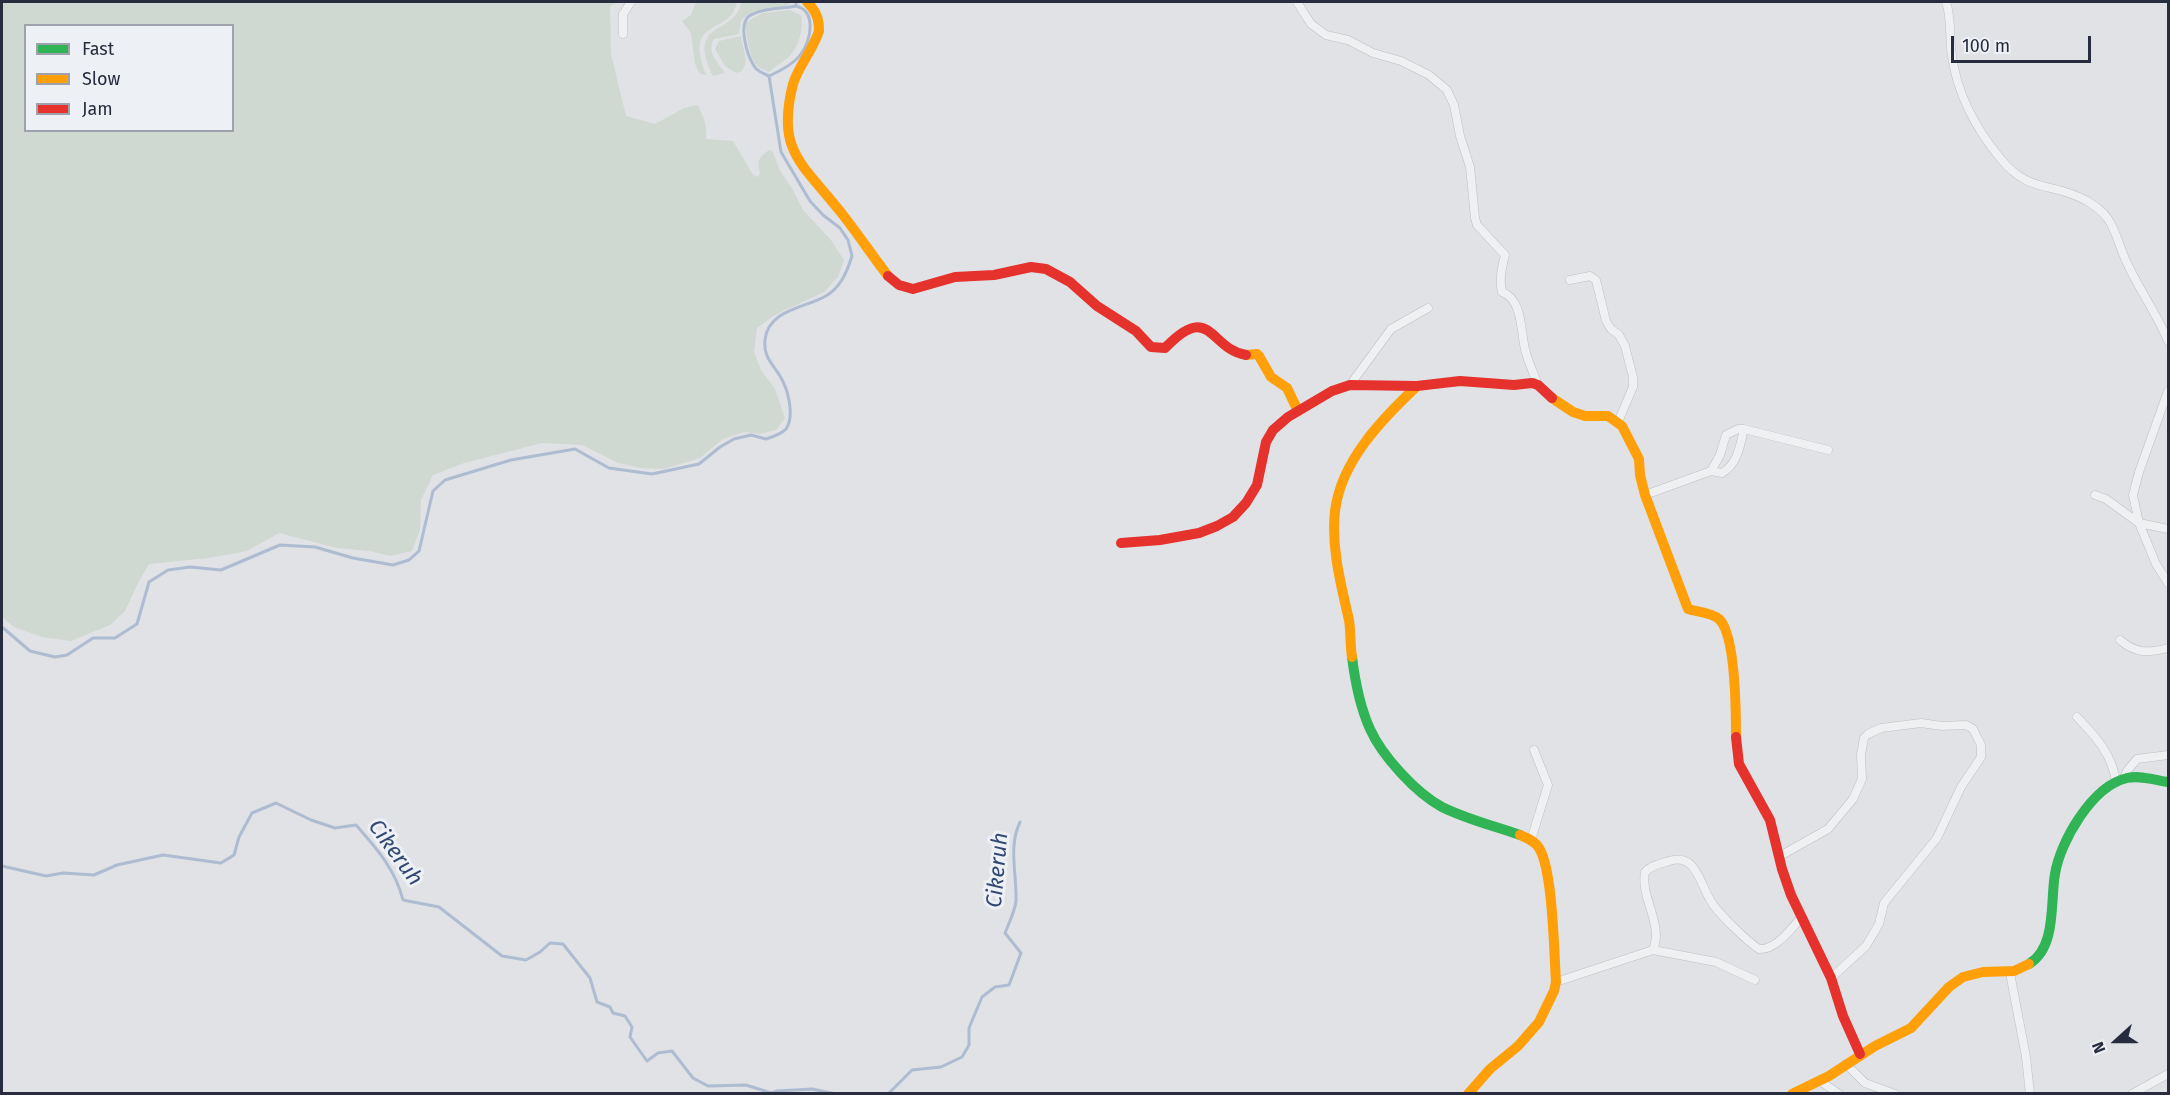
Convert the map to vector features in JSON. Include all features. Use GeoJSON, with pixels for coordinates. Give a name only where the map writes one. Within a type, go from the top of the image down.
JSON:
{"type":"FeatureCollection","features":[{"type":"Feature","properties":{"kind":"street"},"geometry":{"type":"LineString","coordinates":[[624,34],[623,14],[631,2]]}},
{"type":"Feature","properties":{"kind":"street"},"geometry":{"type":"LineString","coordinates":[[807,2],[819,18],[818,33],[813,49],[795,81],[789,109],[788,139],[795,157],[807,175],[838,208],[891,279],[903,287],[917,289],[951,278],[989,276],[1031,268],[1046,269],[1072,283],[1103,310],[1139,332],[1151,347],[1165,348],[1181,332],[1196,328],[1216,334],[1228,347],[1243,356],[1257,354],[1263,360],[1273,380],[1283,384],[1298,411]]}},
{"type":"Feature","properties":{"kind":"street"},"geometry":{"type":"LineString","coordinates":[[1297,2],[1311,24],[1326,35],[1348,40],[1373,52],[1401,61],[1429,75],[1447,90],[1454,105],[1460,136],[1470,167],[1477,225],[1505,255],[1501,273],[1502,292],[1512,298],[1516,305],[1526,353],[1538,385],[1555,401],[1574,412],[1585,416],[1608,416],[1618,422],[1639,459],[1640,476],[1645,495],[1688,609],[1712,615],[1719,619],[1726,630],[1736,690],[1736,749],[1744,775],[1770,820],[1791,895],[1831,978],[1843,1016],[1860,1054]]}},
{"type":"Feature","properties":{"kind":"street"},"geometry":{"type":"LineString","coordinates":[[1946,2],[1957,78],[1967,106],[1987,141],[2019,177],[2030,183],[2076,196],[2099,209],[2112,225],[2128,265],[2169,341]]}},
{"type":"Feature","properties":{"kind":"street"},"geometry":{"type":"LineString","coordinates":[[1570,280],[1590,276],[1596,280],[1608,325],[1619,335],[1625,346],[1634,382],[1618,422]]}},
{"type":"Feature","properties":{"kind":"street"},"geometry":{"type":"LineString","coordinates":[[1350,386],[1391,329],[1428,308]]}},
{"type":"Feature","properties":{"kind":"street"},"geometry":{"type":"LineString","coordinates":[[1121,543],[1196,535],[1230,519],[1242,508],[1258,484],[1268,436],[1276,426],[1332,391],[1350,386],[1417,386],[1460,381],[1538,385]]}},
{"type":"Feature","properties":{"kind":"street"},"geometry":{"type":"LineString","coordinates":[[1417,386],[1402,399],[1359,451],[1340,489],[1335,508],[1334,534],[1349,619],[1351,650],[1361,699],[1370,730],[1409,780],[1427,798],[1456,812],[1531,840],[1539,848],[1547,871],[1556,982],[1551,1000],[1539,1022],[1518,1046],[1490,1069],[1468,1094]]}},
{"type":"Feature","properties":{"kind":"street"},"geometry":{"type":"LineString","coordinates":[[2169,391],[2134,490],[2139,523],[2156,564],[2169,583]]}},
{"type":"Feature","properties":{"kind":"street"},"geometry":{"type":"LineString","coordinates":[[1711,471],[1720,455],[1726,435],[1738,429],[1828,450]]}},
{"type":"Feature","properties":{"kind":"street"},"geometry":{"type":"LineString","coordinates":[[1645,495],[1711,471],[1722,473],[1730,468],[1736,457],[1744,429]]}},
{"type":"Feature","properties":{"kind":"street"},"geometry":{"type":"LineString","coordinates":[[2095,495],[2106,499],[2139,523],[2169,530]]}},
{"type":"Feature","properties":{"kind":"street"},"geometry":{"type":"LineString","coordinates":[[2120,640],[2135,651],[2169,648]]}},
{"type":"Feature","properties":{"kind":"street"},"geometry":{"type":"LineString","coordinates":[[2077,717],[2102,744],[2120,780]]}},
{"type":"Feature","properties":{"kind":"street"},"geometry":{"type":"LineString","coordinates":[[1780,856],[1828,829],[1853,799],[1862,778],[1861,755],[1864,738],[1868,734],[1881,728],[1921,723],[1942,726],[1966,725],[1973,729],[1981,745],[1981,757],[1961,788],[1937,838],[1884,903],[1879,924],[1866,946],[1831,978]]}},
{"type":"Feature","properties":{"kind":"street"},"geometry":{"type":"LineString","coordinates":[[1531,840],[1548,785],[1534,750]]}},
{"type":"Feature","properties":{"kind":"street"},"geometry":{"type":"LineString","coordinates":[[1792,1094],[1860,1054],[1914,1027],[1943,991],[1963,976],[1978,972],[2010,973],[2029,965],[2044,949],[2055,871],[2069,835],[2090,805],[2120,780],[2137,759],[2169,755]]}},
{"type":"Feature","properties":{"kind":"street"},"geometry":{"type":"LineString","coordinates":[[2120,780],[2146,778],[2169,782]]}},
{"type":"Feature","properties":{"kind":"street"},"geometry":{"type":"LineString","coordinates":[[1653,950],[1656,932],[1644,877],[1645,872],[1650,867],[1674,859],[1682,859],[1694,868],[1715,907],[1759,949],[1767,949],[1777,943],[1802,917]]}},
{"type":"Feature","properties":{"kind":"street"},"geometry":{"type":"LineString","coordinates":[[1556,982],[1653,950],[1716,962],[1755,980]]}},
{"type":"Feature","properties":{"kind":"street"},"geometry":{"type":"LineString","coordinates":[[2010,973],[2026,1056],[2030,1094]]}},
{"type":"Feature","properties":{"kind":"street"},"geometry":{"type":"LineString","coordinates":[[1846,1064],[1865,1083],[1895,1094]]}},
{"type":"Feature","properties":{"kind":"street"},"geometry":{"type":"LineString","coordinates":[[2133,1094],[2169,1074]]}},
{"type":"Feature","properties":{"kind":"street"},"geometry":{"type":"LineString","coordinates":[[1819,1080],[1839,1094]]}},
{"type":"Feature","properties":{"kind":"shaded area"},"geometry":{"type":"Polygon","coordinates":[[[2,2],[617,2],[610,6],[611,54],[626,116],[655,124],[684,108],[698,105],[706,126],[706,139],[733,141],[753,175],[758,177],[760,173],[758,163],[761,157],[769,150],[773,152],[780,171],[803,210],[831,240],[844,260],[838,277],[824,292],[775,315],[757,328],[754,352],[761,370],[775,389],[785,418],[776,430],[760,434],[745,432],[723,439],[700,458],[664,469],[641,468],[618,463],[582,445],[542,443],[464,463],[433,475],[421,500],[420,529],[412,551],[390,556],[370,551],[337,548],[279,533],[247,551],[209,558],[149,564],[125,611],[110,625],[71,641],[42,637],[14,627],[2,617],[2,2]]]}},
{"type":"Feature","properties":{"kind":"shaded area"},"geometry":{"type":"Polygon","coordinates":[[[696,2],[737,2],[733,13],[710,29],[700,43],[700,56],[706,75],[700,74],[695,64],[691,33],[682,21],[691,15],[696,2]]]}},
{"type":"Feature","properties":{"kind":"shaded area"},"geometry":{"type":"Polygon","coordinates":[[[741,2],[792,2],[780,8],[754,11],[741,21],[739,34],[714,39],[712,53],[725,73],[713,76],[706,58],[705,45],[708,36],[731,20],[737,13],[741,2]]]}},
{"type":"Feature","properties":{"kind":"shaded area"},"geometry":{"type":"Polygon","coordinates":[[[789,10],[801,15],[800,37],[789,57],[769,72],[756,65],[754,61],[748,44],[746,22],[763,13],[789,10]]]}},
{"type":"Feature","properties":{"kind":"shaded area"},"geometry":{"type":"Polygon","coordinates":[[[741,36],[745,62],[742,71],[736,73],[725,66],[715,49],[719,41],[741,36]]]}},
{"type":"Feature","properties":{"kind":"waterway"},"geometry":{"type":"LineString","coordinates":[[2,627],[30,651],[55,657],[67,655],[93,638],[115,638],[137,624],[149,582],[168,570],[190,567],[221,570],[280,545],[315,547],[353,558],[393,565],[409,560],[419,551],[433,491],[445,480],[511,460],[575,449],[609,468],[652,474],[699,464],[734,439],[751,435],[766,439],[784,431],[789,424],[790,417],[788,395],[766,351],[765,340],[768,330],[773,322],[788,311],[830,294],[839,285],[852,256],[848,240],[840,228],[810,201],[781,152],[769,76],[795,61],[805,48],[809,34],[809,20],[803,9],[796,6],[796,2]]}},
{"type":"Feature","properties":{"kind":"waterway"},"geometry":{"type":"LineString","coordinates":[[769,76],[757,69],[751,61],[744,33],[746,20],[759,11],[796,6]]}},
{"type":"Feature","properties":{"kind":"waterway","name":"Cikeruh"},"geometry":{"type":"LineString","coordinates":[[2,866],[46,876],[63,873],[94,875],[117,865],[163,855],[221,863],[234,855],[239,837],[252,813],[276,803],[311,820],[335,828],[356,825],[390,869],[403,900],[439,907],[502,956],[526,960],[550,943],[563,944],[590,978],[597,1002],[610,1007],[613,1013],[625,1016],[632,1027],[630,1037],[647,1061],[658,1053],[672,1051],[693,1078],[708,1086],[746,1085],[771,1093],[812,1089],[836,1094]]}},
{"type":"Feature","properties":{"kind":"waterway","name":"Cikeruh"},"geometry":{"type":"LineString","coordinates":[[888,1094],[912,1070],[941,1067],[962,1057],[969,1045],[969,1028],[982,997],[995,987],[1009,985],[1021,953],[1005,933],[1016,901],[1014,841],[1020,822]]}},
{"type":"Feature","properties":{"kind":"traffic: fast"},"geometry":{"type":"LineString","coordinates":[[1352,657],[1358,694],[1370,729],[1375,740],[1401,773],[1421,793],[1442,807],[1470,819],[1520,835]]}},
{"type":"Feature","properties":{"kind":"traffic: fast"},"geometry":{"type":"LineString","coordinates":[[2029,964],[2044,947],[2048,935],[2055,874],[2063,847],[2090,803],[2114,783],[2127,778],[2148,778],[2168,782]]}},
{"type":"Feature","properties":{"kind":"traffic: slow"},"geometry":{"type":"LineString","coordinates":[[807,2],[816,15],[819,31],[793,84],[788,125],[790,141],[804,167],[888,276]]}},
{"type":"Feature","properties":{"kind":"traffic: slow"},"geometry":{"type":"LineString","coordinates":[[1246,355],[1257,354],[1259,356],[1271,377],[1287,388],[1298,411]]}},
{"type":"Feature","properties":{"kind":"traffic: slow"},"geometry":{"type":"LineString","coordinates":[[1352,657],[1349,620],[1334,539],[1335,511],[1339,493],[1345,475],[1365,442],[1390,412],[1417,386]]}},
{"type":"Feature","properties":{"kind":"traffic: slow"},"geometry":{"type":"LineString","coordinates":[[1552,398],[1573,412],[1585,416],[1608,416],[1622,426],[1639,459],[1645,495],[1688,609],[1716,617],[1725,628],[1734,675],[1736,737]]}},
{"type":"Feature","properties":{"kind":"traffic: slow"},"geometry":{"type":"LineString","coordinates":[[1468,1094],[1490,1069],[1518,1046],[1539,1022],[1556,982],[1550,892],[1544,859],[1535,843],[1520,835]]}},
{"type":"Feature","properties":{"kind":"traffic: slow"},"geometry":{"type":"LineString","coordinates":[[1792,1094],[1829,1076],[1875,1046],[1911,1028],[1949,987],[1963,977],[1983,972],[2014,971],[2029,964]]}},
{"type":"Feature","properties":{"kind":"traffic: jam"},"geometry":{"type":"LineString","coordinates":[[888,276],[899,285],[913,289],[955,277],[994,275],[1031,267],[1046,269],[1070,282],[1097,306],[1136,331],[1151,347],[1165,348],[1180,334],[1192,328],[1201,328],[1209,331],[1224,345],[1246,355]]}},
{"type":"Feature","properties":{"kind":"traffic: jam"},"geometry":{"type":"LineString","coordinates":[[1121,543],[1160,540],[1199,533],[1233,517],[1246,503],[1257,485],[1266,442],[1273,430],[1288,417],[1332,391],[1350,385],[1417,386],[1460,381],[1514,385],[1532,383],[1538,385],[1552,398]]}},
{"type":"Feature","properties":{"kind":"traffic: jam"},"geometry":{"type":"LineString","coordinates":[[1736,737],[1739,764],[1770,820],[1791,895],[1831,978],[1843,1016],[1860,1054]]}}]}
